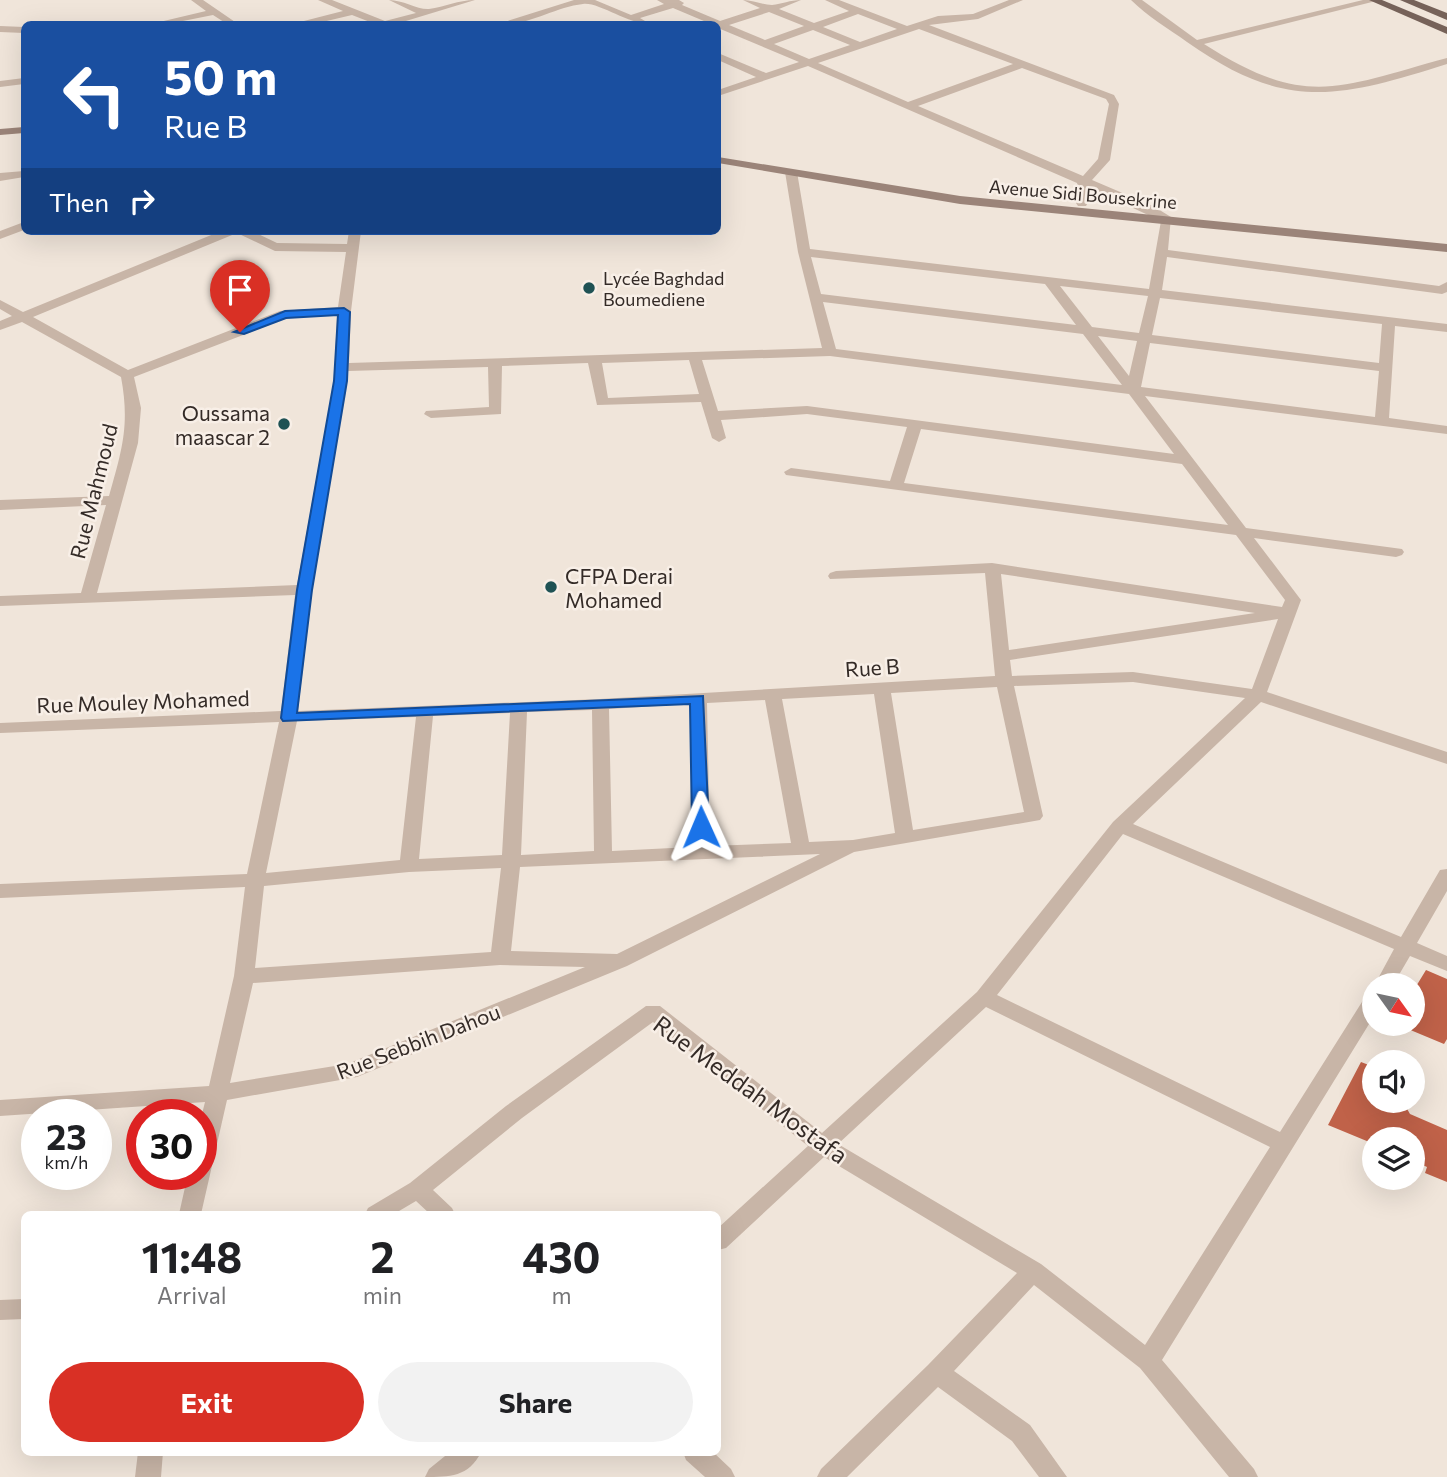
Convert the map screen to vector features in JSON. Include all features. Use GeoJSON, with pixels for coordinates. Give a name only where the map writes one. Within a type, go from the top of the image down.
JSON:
{"type":"FeatureCollection","features":[{"type":"Feature","properties":{"kind":"main road"},"geometry":{"type":"LineString","coordinates":[[1374,0],[1447,31]]}},
{"type":"Feature","properties":{"kind":"main road"},"geometry":{"type":"LineString","coordinates":[[1405,0],[1447,17]]}},
{"type":"Feature","properties":{"kind":"main road"},"geometry":{"type":"LineString","coordinates":[[0,122],[21,120]]}},
{"type":"Feature","properties":{"kind":"main road"},"geometry":{"type":"LineString","coordinates":[[0,132],[21,130]]}},
{"type":"Feature","properties":{"kind":"main road"},"geometry":{"type":"LineString","coordinates":[[721,151],[895,179],[1082,203],[1447,238]]}},
{"type":"Feature","properties":{"kind":"main road","name":"Avenue Sidi Bousekrine"},"geometry":{"type":"LineString","coordinates":[[721,160],[960,200],[1447,248]]}},
{"type":"Feature","properties":{"kind":"street"},"geometry":{"type":"LineString","coordinates":[[195,0],[228,21]]}},
{"type":"Feature","properties":{"kind":"street"},"geometry":{"type":"LineString","coordinates":[[323,0],[377,21]]}},
{"type":"Feature","properties":{"kind":"street"},"geometry":{"type":"LineString","coordinates":[[394,0],[425,13]]}},
{"type":"Feature","properties":{"kind":"street"},"geometry":{"type":"LineString","coordinates":[[396,21],[470,0]]}},
{"type":"Feature","properties":{"kind":"street"},"geometry":{"type":"LineString","coordinates":[[513,21],[585,0],[638,21]]}},
{"type":"Feature","properties":{"kind":"street"},"geometry":{"type":"LineString","coordinates":[[630,18],[668,2],[689,0]]}},
{"type":"Feature","properties":{"kind":"street"},"geometry":{"type":"LineString","coordinates":[[748,0],[857,44]]}},
{"type":"Feature","properties":{"kind":"street"},"geometry":{"type":"LineString","coordinates":[[721,23],[796,0]]}},
{"type":"Feature","properties":{"kind":"street"},"geometry":{"type":"LineString","coordinates":[[830,0],[905,29]]}},
{"type":"Feature","properties":{"kind":"street"},"geometry":{"type":"LineString","coordinates":[[721,92],[905,29],[938,19],[974,17],[1018,0]]}},
{"type":"Feature","properties":{"kind":"street"},"geometry":{"type":"LineString","coordinates":[[1136,0],[1235,68],[1269,82],[1306,91],[1341,89],[1447,61]]}},
{"type":"Feature","properties":{"kind":"street"},"geometry":{"type":"LineString","coordinates":[[1197,43],[1374,0]]}},
{"type":"Feature","properties":{"kind":"street"},"geometry":{"type":"LineString","coordinates":[[668,2],[712,21]]}},
{"type":"Feature","properties":{"kind":"street"},"geometry":{"type":"LineString","coordinates":[[764,44],[858,11]]}},
{"type":"Feature","properties":{"kind":"street"},"geometry":{"type":"LineString","coordinates":[[171,21],[215,12]]}},
{"type":"Feature","properties":{"kind":"street"},"geometry":{"type":"LineString","coordinates":[[316,21],[353,12]]}},
{"type":"Feature","properties":{"kind":"street"},"geometry":{"type":"LineString","coordinates":[[721,25],[1083,183],[1149,209],[1167,220],[1155,293],[1133,390]]}},
{"type":"Feature","properties":{"kind":"street"},"geometry":{"type":"LineString","coordinates":[[919,25],[1110,97],[1114,104],[1104,160],[1083,183]]}},
{"type":"Feature","properties":{"kind":"street"},"geometry":{"type":"LineString","coordinates":[[0,29],[21,30]]}},
{"type":"Feature","properties":{"kind":"street"},"geometry":{"type":"LineString","coordinates":[[721,57],[764,76]]}},
{"type":"Feature","properties":{"kind":"street"},"geometry":{"type":"LineString","coordinates":[[907,106],[1022,64]]}},
{"type":"Feature","properties":{"kind":"street"},"geometry":{"type":"LineString","coordinates":[[0,84],[21,81]]}},
{"type":"Feature","properties":{"kind":"street"},"geometry":{"type":"LineString","coordinates":[[791,172],[804,252],[830,352]]}},
{"type":"Feature","properties":{"kind":"street"},"geometry":{"type":"LineString","coordinates":[[0,177],[21,174]]}},
{"type":"Feature","properties":{"kind":"street"},"geometry":{"type":"LineString","coordinates":[[1082,203],[1086,195],[1083,183]]}},
{"type":"Feature","properties":{"kind":"street"},"geometry":{"type":"LineString","coordinates":[[0,235],[21,227]]}},
{"type":"Feature","properties":{"kind":"street"},"geometry":{"type":"LineString","coordinates":[[0,326],[222,235]]}},
{"type":"Feature","properties":{"kind":"street"},"geometry":{"type":"LineString","coordinates":[[250,235],[275,247],[351,248]]}},
{"type":"Feature","properties":{"kind":"street"},"geometry":{"type":"LineString","coordinates":[[217,1101],[244,976],[255,880],[289,718],[304,590],[341,367],[344,312],[354,235]]}},
{"type":"Feature","properties":{"kind":"street"},"geometry":{"type":"LineString","coordinates":[[804,252],[1447,328]]}},
{"type":"Feature","properties":{"kind":"street"},"geometry":{"type":"LineString","coordinates":[[1162,253],[1442,289],[1447,286]]}},
{"type":"Feature","properties":{"kind":"street"},"geometry":{"type":"LineString","coordinates":[[721,1238],[984,997],[1120,826],[1258,695],[1293,600],[1049,281]]}},
{"type":"Feature","properties":{"kind":"street"},"geometry":{"type":"LineString","coordinates":[[817,297],[1386,368]]}},
{"type":"Feature","properties":{"kind":"street"},"geometry":{"type":"LineString","coordinates":[[0,304],[127,375],[285,314],[344,312]]}},
{"type":"Feature","properties":{"kind":"street"},"geometry":{"type":"LineString","coordinates":[[1382,422],[1388,320]]}},
{"type":"Feature","properties":{"kind":"street"},"geometry":{"type":"LineString","coordinates":[[341,367],[830,352],[1447,430]]}},
{"type":"Feature","properties":{"kind":"street"},"geometry":{"type":"LineString","coordinates":[[694,356],[719,438]]}},
{"type":"Feature","properties":{"kind":"street"},"geometry":{"type":"LineString","coordinates":[[594,359],[602,402],[707,398]]}},
{"type":"Feature","properties":{"kind":"street"},"geometry":{"type":"LineString","coordinates":[[431,414],[496,411],[495,362]]}},
{"type":"Feature","properties":{"kind":"street","name":"Rue Mahmoud"},"geometry":{"type":"LineString","coordinates":[[88,596],[131,443],[134,408],[127,375]]}},
{"type":"Feature","properties":{"kind":"street"},"geometry":{"type":"LineString","coordinates":[[712,416],[807,410],[1186,460]]}},
{"type":"Feature","properties":{"kind":"street"},"geometry":{"type":"LineString","coordinates":[[897,486],[915,424]]}},
{"type":"Feature","properties":{"kind":"street"},"geometry":{"type":"LineString","coordinates":[[790,472],[1396,552]]}},
{"type":"Feature","properties":{"kind":"street"},"geometry":{"type":"LineString","coordinates":[[0,505],[113,500]]}},
{"type":"Feature","properties":{"kind":"street"},"geometry":{"type":"LineString","coordinates":[[836,576],[992,568],[1287,613]]}},
{"type":"Feature","properties":{"kind":"street"},"geometry":{"type":"LineString","coordinates":[[0,891],[255,880],[409,866],[853,845],[1034,816],[1004,681],[992,568]]}},
{"type":"Feature","properties":{"kind":"street"},"geometry":{"type":"LineString","coordinates":[[0,601],[304,590]]}},
{"type":"Feature","properties":{"kind":"street"},"geometry":{"type":"LineString","coordinates":[[1002,656],[1287,613]]}},
{"type":"Feature","properties":{"kind":"street","name":"Rue B"},"geometry":{"type":"LineString","coordinates":[[289,718],[698,699],[1004,681],[1133,677],[1258,695],[1447,758]]}},
{"type":"Feature","properties":{"kind":"street"},"geometry":{"type":"LineString","coordinates":[[882,689],[905,838]]}},
{"type":"Feature","properties":{"kind":"street"},"geometry":{"type":"LineString","coordinates":[[774,695],[801,848]]}},
{"type":"Feature","properties":{"kind":"street"},"geometry":{"type":"LineString","coordinates":[[698,699],[701,852]]}},
{"type":"Feature","properties":{"kind":"street"},"geometry":{"type":"LineString","coordinates":[[600,704],[603,856]]}},
{"type":"Feature","properties":{"kind":"street"},"geometry":{"type":"LineString","coordinates":[[500,958],[511,863],[519,706]]}},
{"type":"Feature","properties":{"kind":"street"},"geometry":{"type":"LineString","coordinates":[[409,866],[425,711]]}},
{"type":"Feature","properties":{"kind":"street","name":"Rue Mouley Mohamed"},"geometry":{"type":"LineString","coordinates":[[0,729],[289,718]]}},
{"type":"Feature","properties":{"kind":"street"},"geometry":{"type":"LineString","coordinates":[[1120,826],[1447,964]]}},
{"type":"Feature","properties":{"kind":"street","name":"Rue Sebbih Dahou"},"geometry":{"type":"LineString","coordinates":[[0,1108],[219,1093],[350,1071],[620,961],[853,845]]}},
{"type":"Feature","properties":{"kind":"street"},"geometry":{"type":"LineString","coordinates":[[1391,973],[1447,875]]}},
{"type":"Feature","properties":{"kind":"street"},"geometry":{"type":"LineString","coordinates":[[244,976],[500,958],[620,961]]}},
{"type":"Feature","properties":{"kind":"street"},"geometry":{"type":"LineString","coordinates":[[984,997],[1282,1143]]}},
{"type":"Feature","properties":{"kind":"street","name":"Rue Meddah Mostafa"},"geometry":{"type":"LineString","coordinates":[[381,1211],[418,1189],[514,1112],[653,1011],[823,1146],[1033,1271],[1148,1361],[1245,1477]]}},
{"type":"Feature","properties":{"kind":"street"},"geometry":{"type":"LineString","coordinates":[[1148,1361],[1362,1018]]}},
{"type":"Feature","properties":{"kind":"street"},"geometry":{"type":"LineString","coordinates":[[418,1189],[441,1211]]}},
{"type":"Feature","properties":{"kind":"street"},"geometry":{"type":"LineString","coordinates":[[191,1211],[195,1190]]}},
{"type":"Feature","properties":{"kind":"street"},"geometry":{"type":"LineString","coordinates":[[830,1477],[937,1372],[1033,1271]]}},
{"type":"Feature","properties":{"kind":"street"},"geometry":{"type":"LineString","coordinates":[[0,1310],[21,1309]]}},
{"type":"Feature","properties":{"kind":"street"},"geometry":{"type":"LineString","coordinates":[[937,1372],[1021,1433],[1055,1477]]}},
{"type":"Feature","properties":{"kind":"street"},"geometry":{"type":"LineString","coordinates":[[148,1477],[151,1456]]}},
{"type":"Feature","properties":{"kind":"street"},"geometry":{"type":"LineString","coordinates":[[438,1477],[463,1456]]}},
{"type":"Feature","properties":{"kind":"street"},"geometry":{"type":"LineString","coordinates":[[699,1456],[722,1477]]}},
{"type":"Feature","properties":{"kind":"building"},"geometry":{"type":"Polygon","coordinates":[[[1426,970],[1447,979],[1447,1039],[1444,1044],[1425,1036],[1426,970]]]}},
{"type":"Feature","properties":{"kind":"building"},"geometry":{"type":"Polygon","coordinates":[[[1362,1062],[1362,1113],[1409,1113],[1447,1130],[1447,1182],[1425,1173],[1425,1127],[1362,1127],[1362,1139],[1328,1125],[1362,1062]]]}},
{"type":"Feature","properties":{"kind":"place","name":"Lycée Baghdad Boumediene"},"geometry":{"type":"Point","coordinates":[589,288]}},
{"type":"Feature","properties":{"kind":"place","name":"Oussama maascar 2"},"geometry":{"type":"Point","coordinates":[284,424]}},
{"type":"Feature","properties":{"kind":"place","name":"CFPA Derai Mohamed"},"geometry":{"type":"Point","coordinates":[551,587]}},
{"type":"Feature","properties":{"kind":"route"},"geometry":{"type":"LineString","coordinates":[[240,332],[285,314],[344,312],[341,381],[304,590],[289,718],[698,699],[701,827]]}}]}
